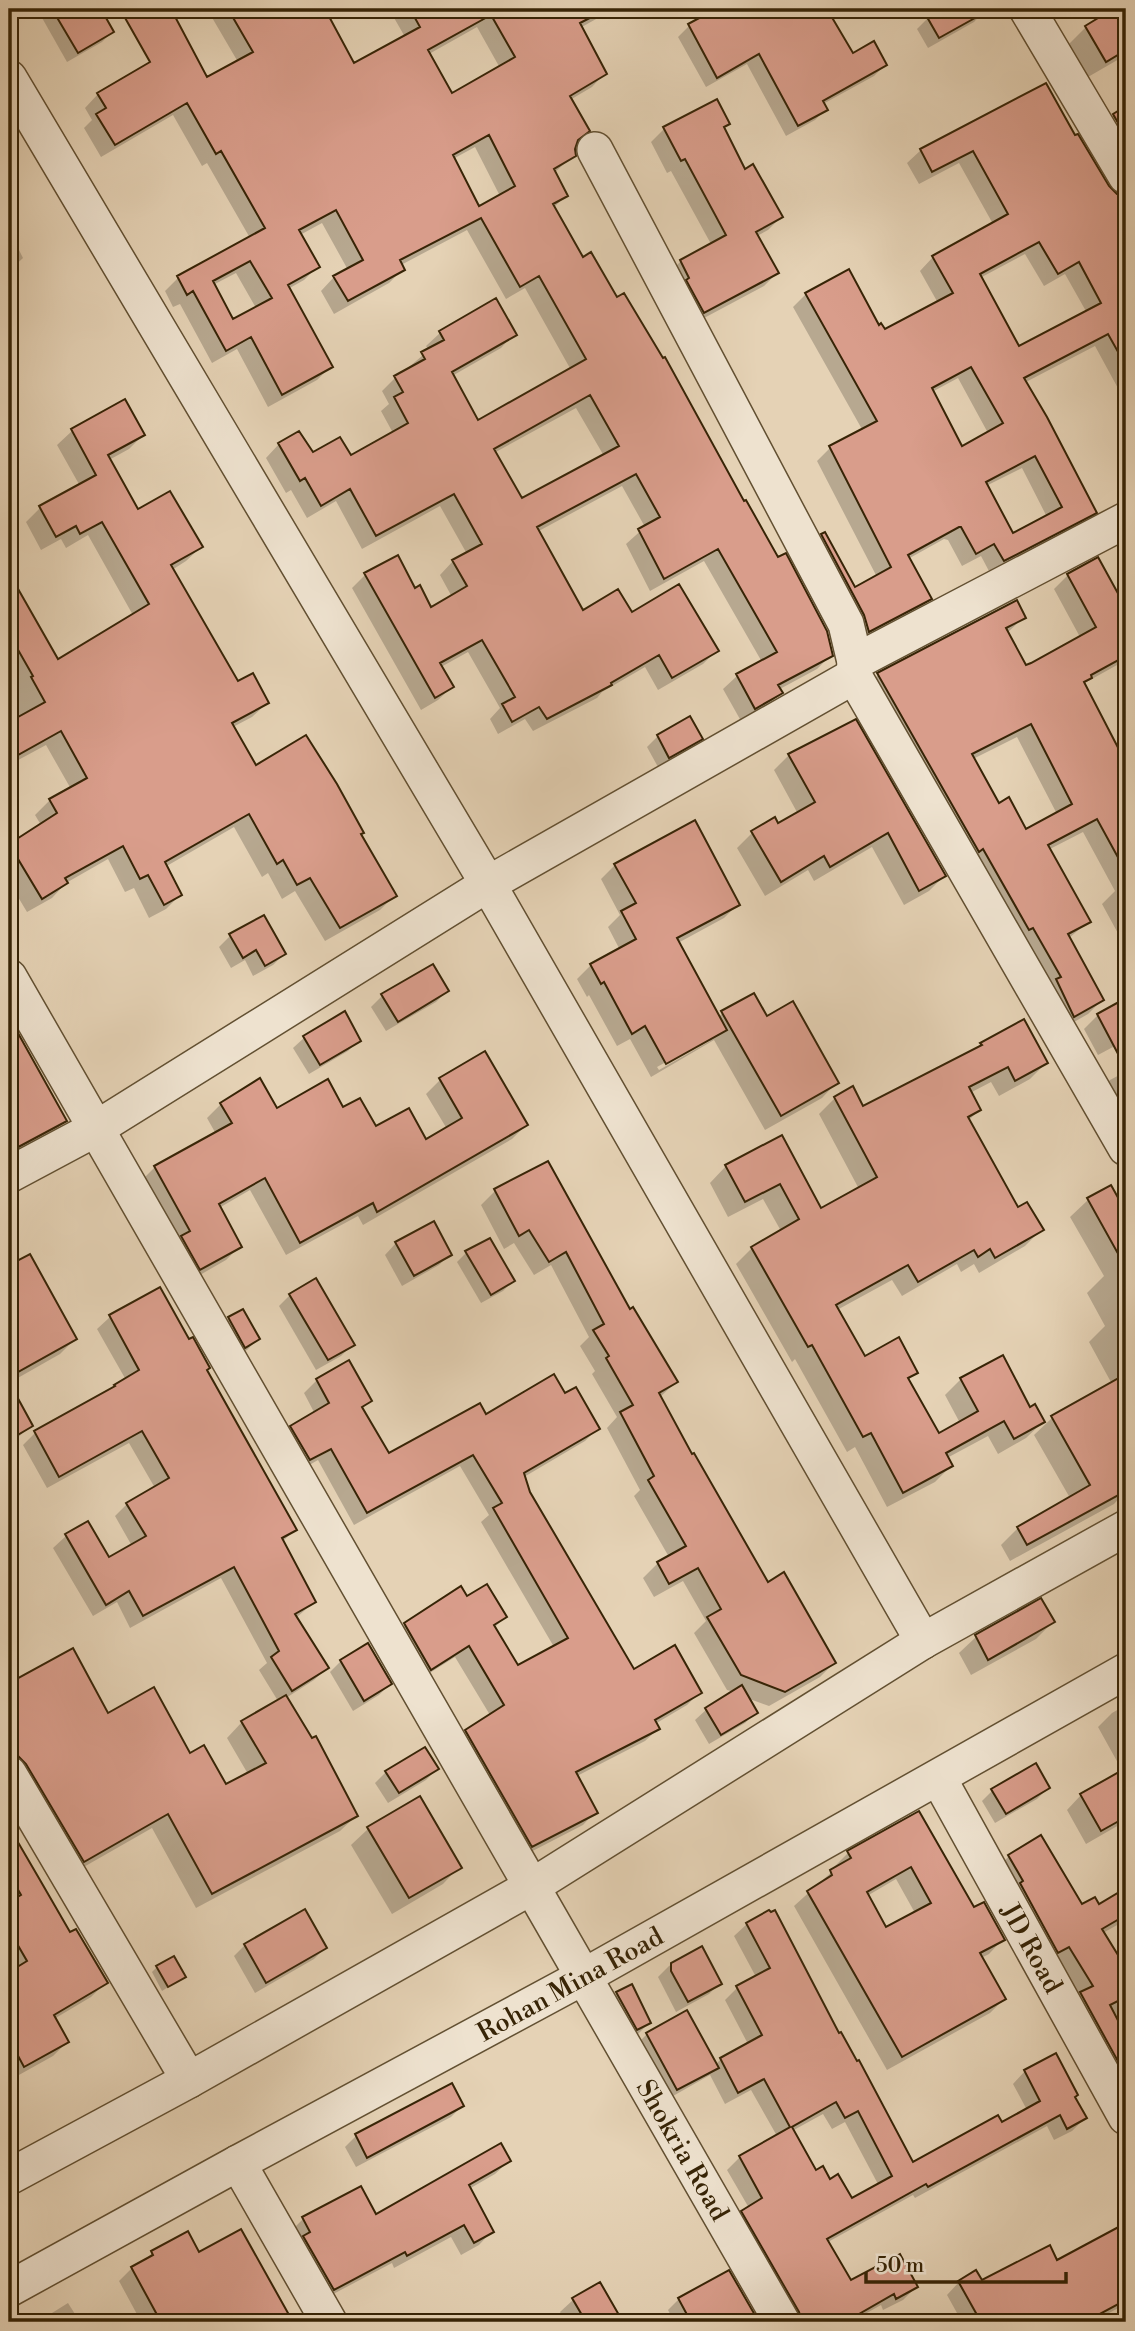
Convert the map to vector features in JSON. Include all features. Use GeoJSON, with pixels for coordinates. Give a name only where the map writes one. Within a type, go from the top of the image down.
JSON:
{"type":"FeatureCollection","features":[{"type":"Feature","properties":{"kind":"street"},"geometry":{"type":"LineString","coordinates":[[1027,9],[1126,176]]}},
{"type":"Feature","properties":{"kind":"street"},"geometry":{"type":"LineString","coordinates":[[9,78],[488,884],[923,1641]]}},
{"type":"Feature","properties":{"kind":"street"},"geometry":{"type":"LineString","coordinates":[[595,150],[846,624],[855,669],[1126,1148]]}},
{"type":"Feature","properties":{"kind":"street"},"geometry":{"type":"LineString","coordinates":[[9,1175],[97,1128],[488,884],[855,669],[1126,520]]}},
{"type":"Feature","properties":{"kind":"street","name":"Shokria Road"},"geometry":{"type":"LineString","coordinates":[[9,977],[782,2322]]}},
{"type":"Feature","properties":{"kind":"street"},"geometry":{"type":"LineString","coordinates":[[9,2177],[189,2080],[531,1887],[923,1641],[1126,1528]]}},
{"type":"Feature","properties":{"kind":"street","name":"Rohan Mina Road"},"geometry":{"type":"LineString","coordinates":[[9,2289],[583,1977],[939,1779],[1126,1671]]}},
{"type":"Feature","properties":{"kind":"street"},"geometry":{"type":"LineString","coordinates":[[9,1774],[189,2080]]}},
{"type":"Feature","properties":{"kind":"street","name":"JD Road"},"geometry":{"type":"LineString","coordinates":[[939,1779],[1126,2117]]}},
{"type":"Feature","properties":{"kind":"street"},"geometry":{"type":"LineString","coordinates":[[237,2163],[329,2322]]}},
{"type":"Feature","properties":{"kind":"building"},"geometry":{"type":"Polygon","coordinates":[[[52,9],[101,9],[114,32],[78,53],[52,9]]]}},
{"type":"Feature","properties":{"kind":"building"},"geometry":{"type":"Polygon","coordinates":[[[120,9],[171,9],[207,77],[253,52],[228,9],[325,9],[354,63],[420,27],[410,9],[607,9],[580,23],[607,74],[570,96],[590,131],[578,140],[576,156],[554,169],[568,196],[553,204],[583,257],[591,252],[617,297],[624,293],[663,358],[665,357],[778,557],[786,553],[827,631],[833,656],[778,685],[783,693],[755,709],[736,674],[777,652],[718,549],[664,579],[638,529],[660,517],[636,474],[537,527],[583,610],[618,589],[632,612],[679,584],[719,651],[672,678],[659,655],[611,683],[612,685],[547,719],[539,707],[512,722],[502,704],[515,697],[482,640],[440,663],[454,687],[435,698],[364,573],[398,555],[415,588],[420,585],[431,607],[467,586],[452,560],[482,544],[454,494],[376,536],[350,489],[321,506],[305,478],[300,481],[278,443],[299,431],[313,452],[340,437],[351,455],[408,423],[394,397],[403,392],[394,376],[425,359],[421,352],[444,340],[439,331],[496,298],[517,335],[452,372],[478,420],[586,359],[539,276],[520,287],[481,218],[400,260],[405,270],[348,301],[333,276],[363,260],[336,210],[299,230],[320,267],[288,285],[333,367],[282,395],[251,337],[226,351],[193,291],[187,295],[177,276],[265,228],[221,151],[216,154],[187,103],[115,145],[96,114],[106,108],[97,93],[150,62],[120,9]],[[491,15],[428,50],[452,93],[515,57],[491,15]],[[489,135],[453,155],[479,206],[515,186],[489,135]],[[250,261],[213,281],[233,319],[272,298],[250,261]],[[590,395],[494,449],[522,498],[619,446],[590,395]]]}},
{"type":"Feature","properties":{"kind":"building"},"geometry":{"type":"Polygon","coordinates":[[[716,9],[827,9],[853,53],[874,41],[887,65],[823,101],[828,110],[798,126],[759,54],[717,78],[688,24],[716,9]]]}},
{"type":"Feature","properties":{"kind":"building"},"geometry":{"type":"Polygon","coordinates":[[[941,9],[991,9],[939,38],[927,17],[941,9]]]}},
{"type":"Feature","properties":{"kind":"building"},"geometry":{"type":"Polygon","coordinates":[[[1113,9],[1126,9],[1126,50],[1106,62],[1085,26],[1113,9]]]}},
{"type":"Feature","properties":{"kind":"building"},"geometry":{"type":"Polygon","coordinates":[[[1046,83],[1075,135],[1078,134],[1109,186],[1117,194],[1126,196],[1126,366],[1108,334],[1024,378],[1097,513],[1004,561],[994,544],[976,554],[959,527],[908,555],[932,599],[869,632],[864,615],[821,534],[825,532],[855,587],[891,567],[829,446],[877,421],[805,293],[849,269],[879,325],[881,323],[885,329],[953,293],[932,256],[1008,214],[973,151],[932,172],[920,149],[1046,83]],[[1039,242],[980,274],[1019,346],[1101,303],[1079,262],[1058,274],[1039,242]],[[971,367],[932,388],[962,446],[1003,423],[971,367]],[[1035,456],[986,482],[1013,533],[1062,507],[1035,456]]]}},
{"type":"Feature","properties":{"kind":"building"},"geometry":{"type":"Polygon","coordinates":[[[717,99],[730,124],[724,127],[745,169],[753,164],[783,217],[756,232],[779,273],[704,313],[686,280],[689,278],[680,260],[726,235],[685,159],[681,161],[663,127],[717,99]]]}},
{"type":"Feature","properties":{"kind":"building"},"geometry":{"type":"Polygon","coordinates":[[[1126,106],[1126,137],[1113,114],[1126,106]]]}},
{"type":"Feature","properties":{"kind":"building"},"geometry":{"type":"Polygon","coordinates":[[[125,399],[145,435],[108,455],[138,509],[170,491],[203,547],[171,565],[238,681],[253,673],[269,703],[232,723],[256,765],[306,735],[337,784],[364,833],[361,834],[397,896],[340,928],[310,878],[297,885],[283,860],[277,864],[249,814],[165,862],[182,895],[164,905],[148,875],[140,879],[123,846],[65,878],[68,883],[42,899],[9,844],[57,813],[49,799],[87,778],[61,731],[9,760],[9,722],[45,702],[9,634],[9,573],[58,659],[149,604],[102,522],[80,534],[76,526],[56,537],[39,506],[96,475],[71,429],[125,399]]]}},
{"type":"Feature","properties":{"kind":"building"},"geometry":{"type":"Polygon","coordinates":[[[1098,557],[1126,608],[1126,656],[1091,675],[1092,678],[1084,682],[1126,763],[1126,872],[1097,819],[1048,845],[1091,922],[1068,934],[1104,1000],[1074,1017],[1056,979],[1061,977],[1033,928],[1029,930],[983,849],[979,852],[877,673],[1017,600],[1026,618],[1006,628],[1026,665],[1031,663],[1096,627],[1067,574],[1098,557]],[[1031,724],[972,754],[999,803],[1009,797],[1026,829],[1072,804],[1031,724]]]}},
{"type":"Feature","properties":{"kind":"building"},"geometry":{"type":"Polygon","coordinates":[[[690,716],[703,739],[669,758],[657,735],[690,716]]]}},
{"type":"Feature","properties":{"kind":"building"},"geometry":{"type":"Polygon","coordinates":[[[856,719],[946,876],[919,891],[888,833],[830,867],[824,856],[781,882],[751,831],[775,817],[778,823],[815,802],[788,754],[856,719]]]}},
{"type":"Feature","properties":{"kind":"building"},"geometry":{"type":"Polygon","coordinates":[[[695,820],[740,905],[677,938],[727,1030],[666,1064],[645,1026],[632,1034],[604,982],[601,984],[590,964],[636,939],[621,911],[636,903],[614,864],[695,820]]]}},
{"type":"Feature","properties":{"kind":"building"},"geometry":{"type":"Polygon","coordinates":[[[264,915],[286,954],[265,966],[256,950],[243,958],[229,934],[264,915]]]}},
{"type":"Feature","properties":{"kind":"building"},"geometry":{"type":"Polygon","coordinates":[[[433,964],[449,991],[398,1022],[381,994],[433,964]]]}},
{"type":"Feature","properties":{"kind":"building"},"geometry":{"type":"Polygon","coordinates":[[[754,993],[767,1016],[793,1001],[839,1083],[781,1116],[721,1011],[754,993]]]}},
{"type":"Feature","properties":{"kind":"building"},"geometry":{"type":"Polygon","coordinates":[[[1126,998],[1126,1069],[1097,1014],[1126,998]]]}},
{"type":"Feature","properties":{"kind":"building"},"geometry":{"type":"Polygon","coordinates":[[[345,1011],[361,1041],[320,1065],[303,1036],[345,1011]]]}},
{"type":"Feature","properties":{"kind":"building"},"geometry":{"type":"Polygon","coordinates":[[[9,1017],[67,1121],[9,1152],[9,1017]]]}},
{"type":"Feature","properties":{"kind":"building"},"geometry":{"type":"Polygon","coordinates":[[[1024,1019],[1048,1063],[1015,1081],[1008,1067],[969,1087],[981,1110],[968,1117],[1018,1207],[1027,1202],[1044,1230],[995,1258],[990,1249],[978,1257],[974,1250],[918,1282],[908,1265],[836,1305],[865,1356],[899,1337],[918,1373],[908,1378],[939,1433],[978,1411],[960,1378],[1003,1355],[1030,1407],[1035,1404],[1045,1422],[1014,1439],[1004,1421],[946,1453],[953,1466],[903,1493],[871,1433],[863,1437],[812,1345],[808,1347],[751,1247],[799,1219],[780,1184],[745,1202],[725,1165],[782,1135],[821,1208],[877,1177],[834,1097],[853,1086],[863,1106],[982,1045],[980,1043],[1024,1019]]]}},
{"type":"Feature","properties":{"kind":"building"},"geometry":{"type":"Polygon","coordinates":[[[485,1051],[528,1125],[377,1212],[373,1203],[300,1243],[265,1178],[219,1204],[242,1247],[200,1270],[181,1236],[190,1231],[154,1166],[232,1123],[220,1103],[260,1078],[277,1108],[328,1079],[343,1107],[360,1098],[376,1126],[409,1108],[426,1139],[462,1118],[439,1078],[485,1051]]]}},
{"type":"Feature","properties":{"kind":"building"},"geometry":{"type":"Polygon","coordinates":[[[548,1161],[630,1309],[633,1307],[678,1382],[659,1393],[692,1454],[694,1453],[768,1582],[784,1572],[836,1663],[785,1692],[741,1675],[707,1617],[721,1609],[698,1568],[669,1584],[657,1562],[686,1546],[648,1480],[654,1476],[620,1412],[633,1405],[593,1330],[604,1324],[566,1252],[549,1262],[529,1230],[519,1236],[494,1189],[548,1161]]]}},
{"type":"Feature","properties":{"kind":"building"},"geometry":{"type":"Polygon","coordinates":[[[1111,1185],[1126,1212],[1126,1268],[1087,1198],[1111,1185]]]}},
{"type":"Feature","properties":{"kind":"building"},"geometry":{"type":"Polygon","coordinates":[[[434,1221],[452,1255],[414,1276],[395,1242],[434,1221]]]}},
{"type":"Feature","properties":{"kind":"building"},"geometry":{"type":"Polygon","coordinates":[[[490,1238],[515,1281],[491,1295],[465,1251],[490,1238]]]}},
{"type":"Feature","properties":{"kind":"building"},"geometry":{"type":"Polygon","coordinates":[[[30,1254],[77,1339],[9,1377],[9,1265],[30,1254]]]}},
{"type":"Feature","properties":{"kind":"building"},"geometry":{"type":"Polygon","coordinates":[[[316,1278],[355,1345],[328,1360],[289,1294],[316,1278]]]}},
{"type":"Feature","properties":{"kind":"building"},"geometry":{"type":"Polygon","coordinates":[[[160,1287],[189,1339],[193,1337],[210,1368],[207,1370],[297,1530],[282,1538],[316,1602],[295,1614],[329,1668],[292,1691],[271,1657],[279,1651],[234,1567],[143,1616],[129,1591],[106,1605],[65,1534],[88,1521],[109,1557],[146,1536],[126,1503],[169,1478],[142,1431],[59,1477],[34,1431],[139,1370],[109,1315],[160,1287]]]}},
{"type":"Feature","properties":{"kind":"building"},"geometry":{"type":"Polygon","coordinates":[[[243,1309],[260,1339],[245,1348],[228,1317],[243,1309]]]}},
{"type":"Feature","properties":{"kind":"building"},"geometry":{"type":"Polygon","coordinates":[[[349,1360],[372,1401],[362,1407],[389,1453],[480,1403],[486,1414],[554,1374],[565,1393],[576,1387],[600,1429],[524,1473],[530,1492],[634,1669],[675,1645],[702,1693],[655,1720],[660,1729],[576,1772],[598,1813],[532,1847],[465,1730],[504,1705],[469,1646],[431,1670],[404,1623],[461,1586],[467,1596],[487,1584],[507,1617],[494,1625],[518,1665],[568,1638],[493,1508],[502,1503],[473,1455],[367,1513],[331,1449],[310,1460],[290,1426],[329,1403],[316,1379],[349,1360]]]}},
{"type":"Feature","properties":{"kind":"building"},"geometry":{"type":"Polygon","coordinates":[[[1126,1374],[1126,1491],[1027,1545],[1017,1527],[1090,1485],[1051,1416],[1126,1374]]]}},
{"type":"Feature","properties":{"kind":"building"},"geometry":{"type":"Polygon","coordinates":[[[9,1382],[33,1426],[9,1440],[9,1382]]]}},
{"type":"Feature","properties":{"kind":"building"},"geometry":{"type":"Polygon","coordinates":[[[1041,1598],[1055,1622],[988,1660],[975,1635],[1041,1598]]]}},
{"type":"Feature","properties":{"kind":"building"},"geometry":{"type":"Polygon","coordinates":[[[368,1643],[392,1684],[364,1701],[340,1660],[368,1643]]]}},
{"type":"Feature","properties":{"kind":"building"},"geometry":{"type":"Polygon","coordinates":[[[73,1648],[108,1713],[154,1687],[190,1753],[204,1745],[226,1784],[266,1763],[241,1721],[286,1695],[312,1738],[316,1736],[358,1816],[212,1894],[168,1814],[84,1862],[26,1764],[18,1756],[9,1754],[9,1683],[73,1648]]]}},
{"type":"Feature","properties":{"kind":"building"},"geometry":{"type":"Polygon","coordinates":[[[742,1685],[758,1713],[721,1735],[705,1708],[742,1685]]]}},
{"type":"Feature","properties":{"kind":"building"},"geometry":{"type":"Polygon","coordinates":[[[425,1747],[439,1769],[399,1793],[385,1771],[425,1747]]]}},
{"type":"Feature","properties":{"kind":"building"},"geometry":{"type":"Polygon","coordinates":[[[1036,1763],[1050,1788],[1006,1814],[991,1789],[1036,1763]]]}},
{"type":"Feature","properties":{"kind":"building"},"geometry":{"type":"Polygon","coordinates":[[[1126,1768],[1126,1817],[1101,1831],[1080,1794],[1126,1768]]]}},
{"type":"Feature","properties":{"kind":"building"},"geometry":{"type":"Polygon","coordinates":[[[420,1796],[462,1868],[409,1898],[367,1827],[420,1796]]]}},
{"type":"Feature","properties":{"kind":"building"},"geometry":{"type":"Polygon","coordinates":[[[919,1811],[974,1907],[984,1902],[1005,1940],[980,1953],[1006,1999],[902,2057],[807,1891],[832,1875],[830,1870],[851,1858],[847,1851],[919,1811]],[[911,1867],[867,1892],[886,1927],[931,1903],[911,1867]]]}},
{"type":"Feature","properties":{"kind":"building"},"geometry":{"type":"Polygon","coordinates":[[[9,1813],[18,1829],[12,1832],[70,1932],[76,1929],[108,1983],[54,2015],[69,2042],[24,2067],[9,2039],[9,1972],[27,1961],[9,1930],[9,1902],[21,1895],[9,1874],[9,1813]]]}},
{"type":"Feature","properties":{"kind":"building"},"geometry":{"type":"Polygon","coordinates":[[[1041,1835],[1082,1904],[1095,1897],[1099,1904],[1126,1888],[1126,1915],[1102,1929],[1126,1968],[1126,1997],[1110,2005],[1126,2036],[1126,2076],[1080,1992],[1093,1986],[1069,1947],[1058,1953],[1008,1855],[1041,1835]]]}},
{"type":"Feature","properties":{"kind":"building"},"geometry":{"type":"Polygon","coordinates":[[[305,1909],[327,1948],[266,1983],[244,1944],[305,1909]]]}},
{"type":"Feature","properties":{"kind":"building"},"geometry":{"type":"Polygon","coordinates":[[[769,1910],[775,1910],[839,2033],[841,2032],[857,2061],[859,2060],[913,2162],[998,2115],[1002,2122],[1040,2101],[1024,2070],[1056,2053],[1087,2118],[1067,2129],[1060,2115],[827,2239],[851,2280],[900,2254],[918,2287],[896,2299],[894,2294],[845,2322],[802,2322],[799,2312],[741,2211],[762,2198],[739,2156],[790,2127],[764,2079],[738,2093],[720,2058],[762,2035],[736,1986],[770,1968],[746,1923],[769,1910]],[[836,2102],[792,2127],[816,2170],[823,2166],[830,2179],[838,2174],[852,2198],[892,2176],[858,2111],[845,2118],[836,2102]]]}},
{"type":"Feature","properties":{"kind":"building"},"geometry":{"type":"Polygon","coordinates":[[[702,1946],[722,1984],[688,2002],[671,1971],[671,1963],[702,1946]]]}},
{"type":"Feature","properties":{"kind":"building"},"geometry":{"type":"Polygon","coordinates":[[[174,1956],[186,1977],[168,1987],[156,1966],[174,1956]]]}},
{"type":"Feature","properties":{"kind":"building"},"geometry":{"type":"Polygon","coordinates":[[[632,1984],[651,2023],[637,2030],[616,1992],[632,1984]]]}},
{"type":"Feature","properties":{"kind":"building"},"geometry":{"type":"Polygon","coordinates":[[[687,2010],[719,2068],[677,2090],[646,2033],[687,2010]]]}},
{"type":"Feature","properties":{"kind":"building"},"geometry":{"type":"Polygon","coordinates":[[[452,2083],[464,2106],[367,2158],[355,2134],[452,2083]]]}},
{"type":"Feature","properties":{"kind":"building"},"geometry":{"type":"Polygon","coordinates":[[[501,2143],[511,2161],[469,2185],[494,2232],[474,2243],[464,2225],[407,2256],[405,2252],[334,2290],[303,2236],[310,2232],[302,2217],[361,2186],[376,2214],[501,2143]]]}},
{"type":"Feature","properties":{"kind":"building"},"geometry":{"type":"Polygon","coordinates":[[[1126,2223],[1126,2300],[1085,2322],[981,2322],[958,2281],[976,2270],[982,2280],[1050,2245],[1057,2260],[1126,2223]]]}},
{"type":"Feature","properties":{"kind":"building"},"geometry":{"type":"Polygon","coordinates":[[[241,2229],[293,2322],[161,2322],[131,2267],[153,2255],[151,2251],[188,2231],[199,2252],[241,2229]]]}},
{"type":"Feature","properties":{"kind":"building"},"geometry":{"type":"Polygon","coordinates":[[[729,2270],[759,2322],[691,2322],[678,2298],[729,2270]]]}},
{"type":"Feature","properties":{"kind":"building"},"geometry":{"type":"Polygon","coordinates":[[[600,2282],[623,2322],[586,2322],[572,2298],[600,2282]]]}}]}
